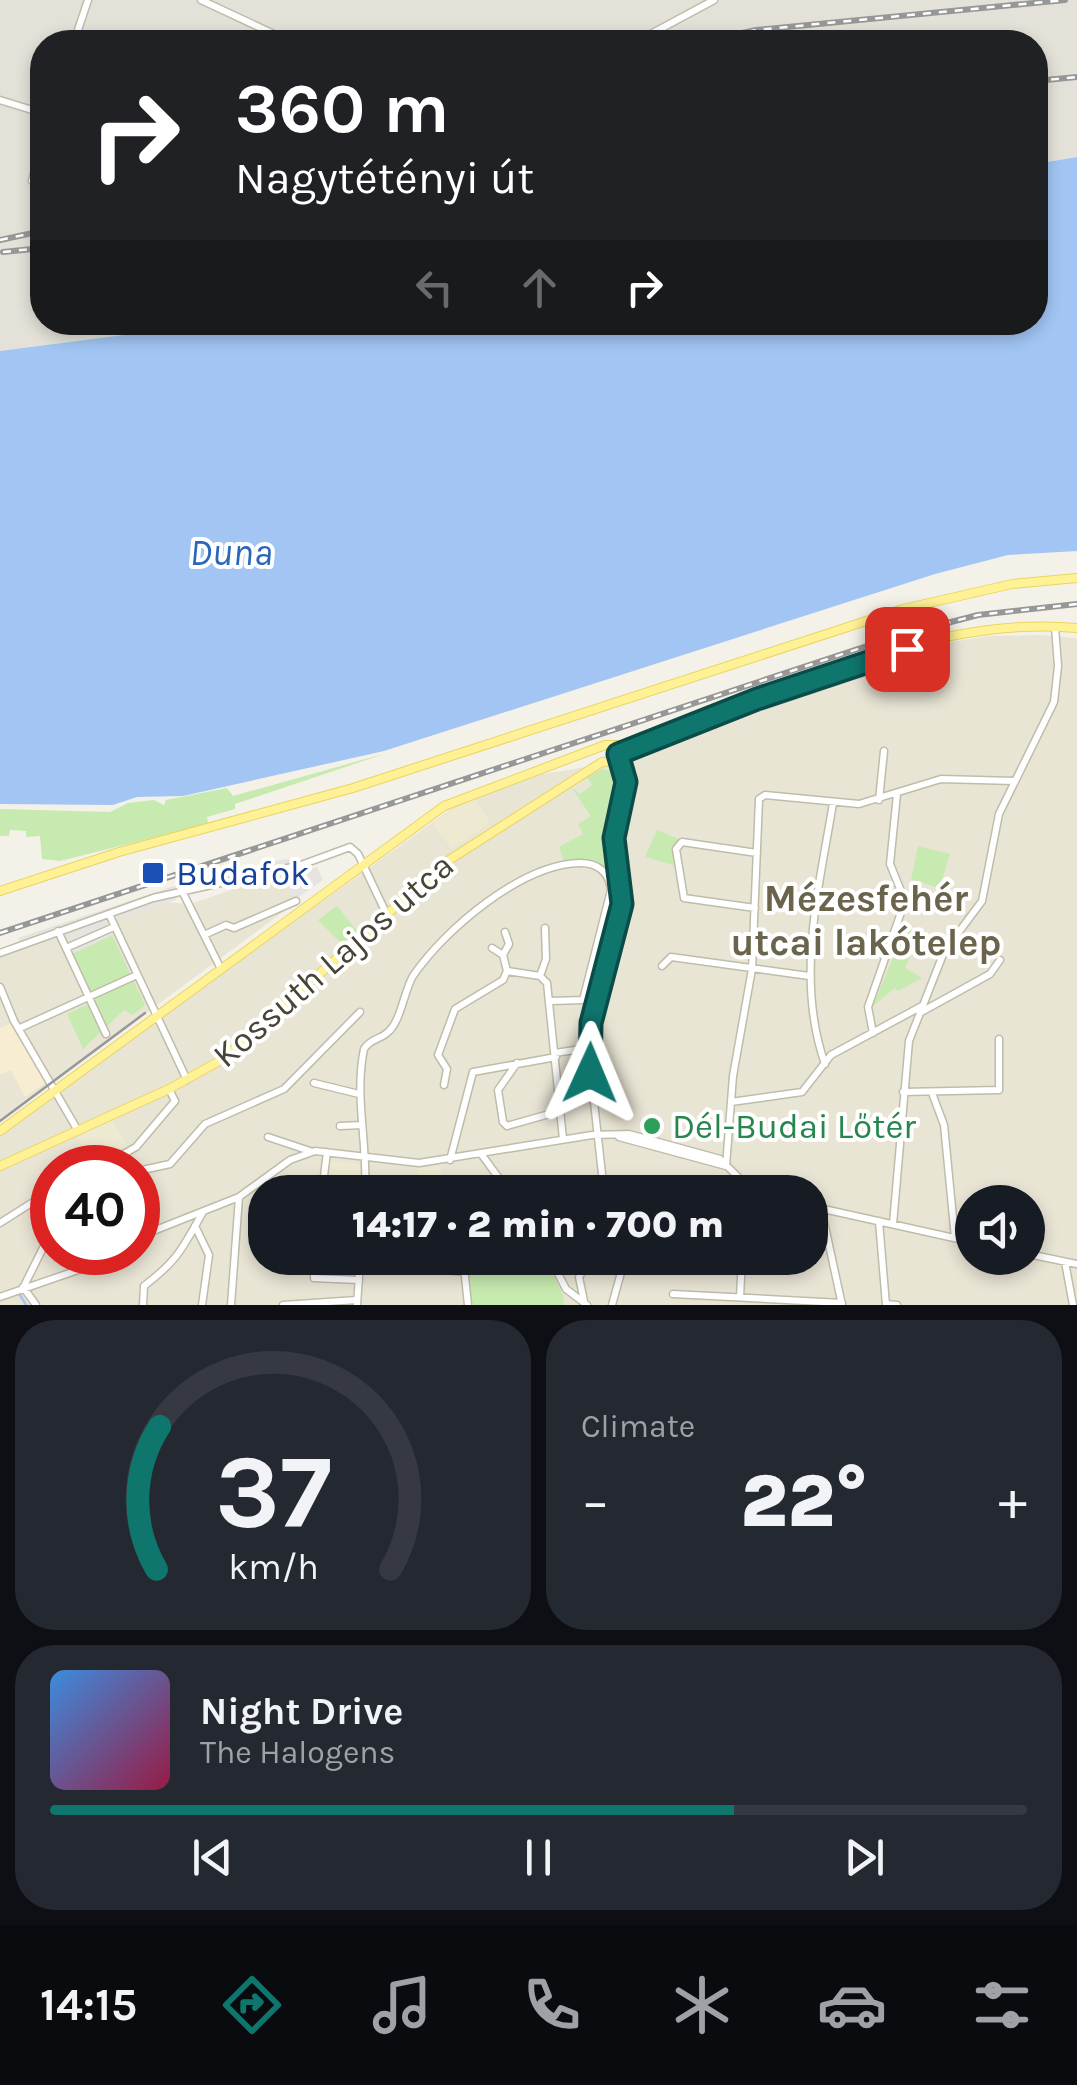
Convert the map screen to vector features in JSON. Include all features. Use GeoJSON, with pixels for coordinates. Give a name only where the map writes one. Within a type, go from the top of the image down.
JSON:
{"type":"FeatureCollection","features":[{"type":"Feature","properties":{"kind":"main road"},"geometry":{"type":"LineString","coordinates":[[0,891],[119,852],[316,800],[902,609],[980,590],[1077,578]]}},
{"type":"Feature","properties":{"kind":"main road"},"geometry":{"type":"LineString","coordinates":[[0,1131],[455,800],[575,757],[608,756],[788,688],[950,636],[997,627],[1077,628]]}},
{"type":"Feature","properties":{"kind":"main road","name":"Kossuth Lajos utca"},"geometry":{"type":"LineString","coordinates":[[0,1166],[170,1089],[240,1046],[459,852],[608,756]]}},
{"type":"Feature","properties":{"kind":"street"},"geometry":{"type":"LineString","coordinates":[[78,30],[88,0]]}},
{"type":"Feature","properties":{"kind":"street"},"geometry":{"type":"LineString","coordinates":[[201,0],[265,30]]}},
{"type":"Feature","properties":{"kind":"street"},"geometry":{"type":"LineString","coordinates":[[658,30],[714,0]]}},
{"type":"Feature","properties":{"kind":"street"},"geometry":{"type":"LineString","coordinates":[[0,100],[30,109]]}},
{"type":"Feature","properties":{"kind":"street"},"geometry":{"type":"LineString","coordinates":[[893,1224],[909,1042],[944,952],[982,902],[993,832],[1054,702],[1058,666],[1054,627]]}},
{"type":"Feature","properties":{"kind":"street"},"geometry":{"type":"LineString","coordinates":[[879,800],[884,751]]}},
{"type":"Feature","properties":{"kind":"street"},"geometry":{"type":"LineString","coordinates":[[603,1175],[588,1048],[622,904],[614,838],[626,777],[608,756]]}},
{"type":"Feature","properties":{"kind":"street"},"geometry":{"type":"LineString","coordinates":[[726,1166],[731,1102],[752,969],[761,796],[833,803],[879,800],[941,779],[1015,780]]}},
{"type":"Feature","properties":{"kind":"street"},"geometry":{"type":"LineString","coordinates":[[873,1033],[870,1001],[904,907],[890,864],[897,794]]}},
{"type":"Feature","properties":{"kind":"street"},"geometry":{"type":"LineString","coordinates":[[825,1064],[809,976],[833,803]]}},
{"type":"Feature","properties":{"kind":"street"},"geometry":{"type":"LineString","coordinates":[[756,908],[684,898],[676,849],[682,842],[757,853]]}},
{"type":"Feature","properties":{"kind":"street"},"geometry":{"type":"LineString","coordinates":[[0,953],[182,891],[307,863],[346,848],[355,850],[387,915]]}},
{"type":"Feature","properties":{"kind":"street"},"geometry":{"type":"LineString","coordinates":[[366,1175],[358,1094],[368,1043],[390,1030],[415,973],[464,920],[548,868],[580,863],[603,870],[612,890],[593,969],[580,1003],[550,1001]]}},
{"type":"Feature","properties":{"kind":"street"},"geometry":{"type":"LineString","coordinates":[[182,891],[222,969]]}},
{"type":"Feature","properties":{"kind":"street"},"geometry":{"type":"LineString","coordinates":[[204,936],[296,901]]}},
{"type":"Feature","properties":{"kind":"street"},"geometry":{"type":"LineString","coordinates":[[108,914],[187,1080]]}},
{"type":"Feature","properties":{"kind":"street"},"geometry":{"type":"LineString","coordinates":[[66,948],[114,927]]}},
{"type":"Feature","properties":{"kind":"street"},"geometry":{"type":"LineString","coordinates":[[540,976],[546,958],[545,928]]}},
{"type":"Feature","properties":{"kind":"street"},"geometry":{"type":"LineString","coordinates":[[58,931],[106,1034]]}},
{"type":"Feature","properties":{"kind":"street"},"geometry":{"type":"LineString","coordinates":[[444,1084],[447,1068],[438,1055],[455,1009],[503,980],[507,971],[503,955],[509,944],[506,932]]}},
{"type":"Feature","properties":{"kind":"street"},"geometry":{"type":"LineString","coordinates":[[492,948],[503,955]]}},
{"type":"Feature","properties":{"kind":"street"},"geometry":{"type":"LineString","coordinates":[[662,966],[671,956],[809,976]]}},
{"type":"Feature","properties":{"kind":"street"},"geometry":{"type":"LineString","coordinates":[[731,1102],[802,1092],[838,1050],[990,974],[1000,960]]}},
{"type":"Feature","properties":{"kind":"street"},"geometry":{"type":"LineString","coordinates":[[593,969],[605,972]]}},
{"type":"Feature","properties":{"kind":"street"},"geometry":{"type":"LineString","coordinates":[[507,971],[540,976],[548,984],[564,1139]]}},
{"type":"Feature","properties":{"kind":"street"},"geometry":{"type":"LineString","coordinates":[[20,1028],[137,975]]}},
{"type":"Feature","properties":{"kind":"street"},"geometry":{"type":"LineString","coordinates":[[0,987],[77,1129]]}},
{"type":"Feature","properties":{"kind":"street"},"geometry":{"type":"LineString","coordinates":[[160,1166],[170,1164],[204,1124],[284,1089],[360,1012]]}},
{"type":"Feature","properties":{"kind":"street"},"geometry":{"type":"LineString","coordinates":[[903,1092],[999,1090],[1000,1039]]}},
{"type":"Feature","properties":{"kind":"street"},"geometry":{"type":"LineString","coordinates":[[450,1160],[470,1076],[588,1048]]}},
{"type":"Feature","properties":{"kind":"street"},"geometry":{"type":"LineString","coordinates":[[518,1062],[498,1090],[507,1126],[560,1111]]}},
{"type":"Feature","properties":{"kind":"street"},"geometry":{"type":"LineString","coordinates":[[314,1083],[358,1094]]}},
{"type":"Feature","properties":{"kind":"street"},"geometry":{"type":"LineString","coordinates":[[135,1145],[173,1105],[170,1089]]}},
{"type":"Feature","properties":{"kind":"street"},"geometry":{"type":"LineString","coordinates":[[828,1209],[955,1238],[944,1124],[932,1093]]}},
{"type":"Feature","properties":{"kind":"street"},"geometry":{"type":"LineString","coordinates":[[340,1126],[362,1125]]}},
{"type":"Feature","properties":{"kind":"street"},"geometry":{"type":"LineString","coordinates":[[268,1137],[310,1151],[418,1163],[564,1139],[613,1135],[726,1166],[734,1175]]}},
{"type":"Feature","properties":{"kind":"street"},"geometry":{"type":"LineString","coordinates":[[160,1229],[239,1198],[290,1160],[310,1151]]}},
{"type":"Feature","properties":{"kind":"street"},"geometry":{"type":"LineString","coordinates":[[324,1175],[327,1152]]}},
{"type":"Feature","properties":{"kind":"street"},"geometry":{"type":"LineString","coordinates":[[482,1155],[497,1175]]}},
{"type":"Feature","properties":{"kind":"street"},"geometry":{"type":"LineString","coordinates":[[232,1305],[239,1198]]}},
{"type":"Feature","properties":{"kind":"street"},"geometry":{"type":"LineString","coordinates":[[0,1223],[30,1204]]}},
{"type":"Feature","properties":{"kind":"street"},"geometry":{"type":"LineString","coordinates":[[143,1305],[144,1286],[178,1260],[184,1241],[203,1212]]}},
{"type":"Feature","properties":{"kind":"street"},"geometry":{"type":"LineString","coordinates":[[879,1221],[886,1305],[897,1305]]}},
{"type":"Feature","properties":{"kind":"street"},"geometry":{"type":"LineString","coordinates":[[195,1226],[210,1263],[202,1305]]}},
{"type":"Feature","properties":{"kind":"street"},"geometry":{"type":"LineString","coordinates":[[673,1294],[842,1304],[828,1237]]}},
{"type":"Feature","properties":{"kind":"street"},"geometry":{"type":"LineString","coordinates":[[1045,1258],[1077,1264]]}},
{"type":"Feature","properties":{"kind":"street"},"geometry":{"type":"LineString","coordinates":[[1065,1262],[1074,1305]]}},
{"type":"Feature","properties":{"kind":"street"},"geometry":{"type":"LineString","coordinates":[[23,1287],[30,1273]]}},
{"type":"Feature","properties":{"kind":"street"},"geometry":{"type":"LineString","coordinates":[[4,1305],[0,1297],[62,1275]]}},
{"type":"Feature","properties":{"kind":"street"},"geometry":{"type":"LineString","coordinates":[[316,1275],[317,1279],[358,1280]]}},
{"type":"Feature","properties":{"kind":"street"},"geometry":{"type":"LineString","coordinates":[[283,1305],[357,1303],[358,1275]]}},
{"type":"Feature","properties":{"kind":"street"},"geometry":{"type":"LineString","coordinates":[[465,1275],[468,1305]]}},
{"type":"Feature","properties":{"kind":"street"},"geometry":{"type":"LineString","coordinates":[[559,1275],[580,1277],[585,1303]]}},
{"type":"Feature","properties":{"kind":"street"},"geometry":{"type":"LineString","coordinates":[[559,1275],[566,1289],[585,1303]]}},
{"type":"Feature","properties":{"kind":"street"},"geometry":{"type":"LineString","coordinates":[[612,1305],[620,1275]]}},
{"type":"Feature","properties":{"kind":"street"},"geometry":{"type":"LineString","coordinates":[[740,1296],[741,1275]]}},
{"type":"Feature","properties":{"kind":"street"},"geometry":{"type":"LineString","coordinates":[[23,1287],[36,1305]]}},
{"type":"Feature","properties":{"kind":"shaded area"},"geometry":{"type":"Polygon","coordinates":[[[0,0],[1077,0],[1077,157],[1048,162],[1048,30],[30,30],[30,335],[128,335],[0,351],[0,0]]]}},
{"type":"Feature","properties":{"kind":"shaded area"},"geometry":{"type":"Polygon","coordinates":[[[988,636],[1077,638],[1077,1305],[563,1305],[564,1295],[554,1275],[828,1275],[828,1175],[248,1175],[248,1275],[467,1275],[470,1305],[0,1305],[0,1134],[462,801],[513,779],[622,761],[776,699],[941,644],[988,636]]]}},
{"type":"Feature","properties":{"kind":"shaded area"},"geometry":{"type":"Polygon","coordinates":[[[474,797],[490,823],[452,849],[432,822],[474,797]]]}},
{"type":"Feature","properties":{"kind":"shaded area"},"geometry":{"type":"Polygon","coordinates":[[[297,858],[299,865],[265,874],[266,878],[175,896],[176,900],[106,923],[111,936],[76,952],[65,932],[23,951],[18,938],[183,883],[185,890],[263,871],[265,862],[297,858]]]}},
{"type":"Feature","properties":{"kind":"shaded area"},"geometry":{"type":"Polygon","coordinates":[[[317,867],[323,880],[293,901],[281,875],[286,873],[289,879],[302,873],[305,877],[303,872],[317,867]]]}},
{"type":"Feature","properties":{"kind":"shaded area"},"geometry":{"type":"Polygon","coordinates":[[[285,871],[298,901],[0,1121],[0,955],[153,901],[191,904],[285,871]]]}},
{"type":"Feature","properties":{"kind":"shaded area"},"geometry":{"type":"Polygon","coordinates":[[[11,1023],[20,1028],[51,1079],[25,1097],[11,1070],[0,1075],[0,1028],[11,1023]]]}},
{"type":"Feature","properties":{"kind":"shaded area"},"geometry":{"type":"Polygon","coordinates":[[[112,1119],[126,1145],[82,1145],[77,1135],[112,1119]]]}},
{"type":"Feature","properties":{"kind":"shaded area"},"geometry":{"type":"Polygon","coordinates":[[[330,1162],[362,1165],[361,1175],[329,1175],[330,1162]]]}},
{"type":"Feature","properties":{"kind":"shaded area"},"geometry":{"type":"Polygon","coordinates":[[[441,1166],[442,1175],[418,1175],[417,1168],[441,1166]]]}},
{"type":"Feature","properties":{"kind":"green space"},"geometry":{"type":"Polygon","coordinates":[[[387,753],[235,804],[235,809],[207,817],[208,824],[60,861],[42,859],[40,836],[26,837],[26,831],[10,830],[9,836],[0,836],[0,809],[110,812],[128,803],[154,800],[164,805],[166,800],[227,788],[233,796],[387,753]]]}},
{"type":"Feature","properties":{"kind":"green space"},"geometry":{"type":"Polygon","coordinates":[[[603,769],[616,773],[622,784],[611,838],[621,899],[604,966],[613,902],[609,877],[601,865],[564,862],[559,847],[583,834],[578,824],[591,816],[571,787],[580,794],[592,785],[587,777],[603,769]]]}},
{"type":"Feature","properties":{"kind":"green space"},"geometry":{"type":"Polygon","coordinates":[[[657,830],[684,841],[675,845],[676,866],[645,857],[657,830]]]}},
{"type":"Feature","properties":{"kind":"green space"},"geometry":{"type":"Polygon","coordinates":[[[918,846],[950,854],[939,888],[911,879],[918,846]]]}},
{"type":"Feature","properties":{"kind":"green space"},"geometry":{"type":"Polygon","coordinates":[[[337,906],[357,931],[342,944],[318,920],[337,906]]]}},
{"type":"Feature","properties":{"kind":"green space"},"geometry":{"type":"Polygon","coordinates":[[[905,928],[921,933],[905,968],[922,978],[898,991],[895,988],[873,1006],[905,928]]]}},
{"type":"Feature","properties":{"kind":"green space"},"geometry":{"type":"Polygon","coordinates":[[[112,935],[145,1005],[133,1015],[124,1010],[83,1049],[67,1014],[94,1001],[72,954],[112,935]]]}},
{"type":"Feature","properties":{"kind":"green space"},"geometry":{"type":"Polygon","coordinates":[[[467,1275],[554,1275],[564,1296],[563,1305],[470,1305],[467,1275]]]}},
{"type":"Feature","properties":{"kind":"water","name":"Duna"},"geometry":{"type":"Polygon","coordinates":[[[1077,157],[1077,551],[1008,555],[935,574],[384,751],[183,796],[137,797],[113,805],[0,804],[0,351],[124,335],[1048,335],[1048,162],[1077,157]]]}},
{"type":"Feature","properties":{"kind":"waterway"},"geometry":{"type":"LineString","coordinates":[[20,1295],[26,1305]]}},
{"type":"Feature","properties":{"kind":"tram line"},"geometry":{"type":"LineString","coordinates":[[0,1121],[145,1013]]}},
{"type":"Feature","properties":{"kind":"railway"},"geometry":{"type":"LineString","coordinates":[[756,30],[1065,0]]}},
{"type":"Feature","properties":{"kind":"railway"},"geometry":{"type":"LineString","coordinates":[[1048,80],[1077,77]]}},
{"type":"Feature","properties":{"kind":"railway"},"geometry":{"type":"LineString","coordinates":[[0,240],[30,234]]}},
{"type":"Feature","properties":{"kind":"railway"},"geometry":{"type":"LineString","coordinates":[[3,252],[30,249]]}},
{"type":"Feature","properties":{"kind":"railway"},"geometry":{"type":"LineString","coordinates":[[0,933],[897,636],[978,615],[1077,604]]}},
{"type":"Feature","properties":{"kind":"place","name":"Budafok"},"geometry":{"type":"Point","coordinates":[153,873]}},
{"type":"Feature","properties":{"kind":"place","name":"Dél-Budai Lőtér"},"geometry":{"type":"Point","coordinates":[652,1126]}},
{"type":"Feature","properties":{"kind":"district","name":"Mézesfehér utcai lakótelep"},"geometry":{"type":"Point","coordinates":[866,920]}},
{"type":"Feature","properties":{"kind":"route"},"geometry":{"type":"LineString","coordinates":[[590,1073],[591,1023],[622,904],[614,838],[626,782],[618,754],[757,699],[907,649]]}}]}
